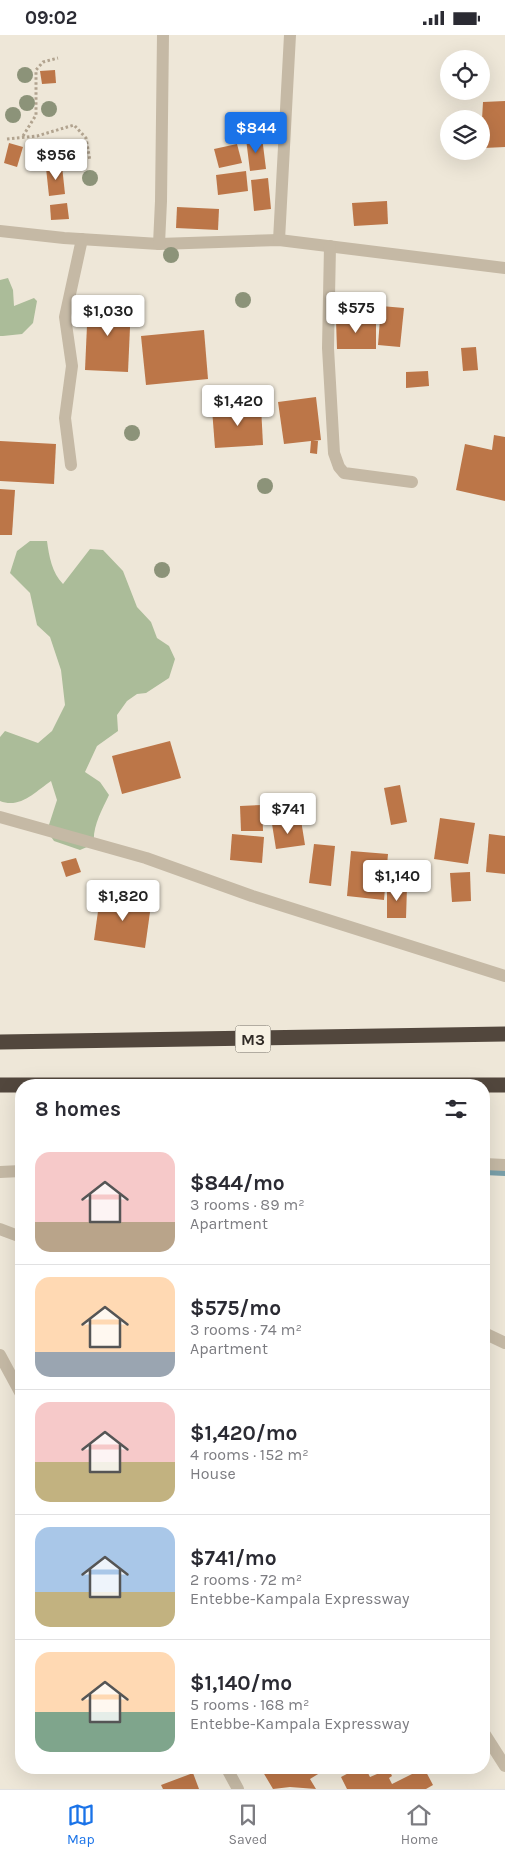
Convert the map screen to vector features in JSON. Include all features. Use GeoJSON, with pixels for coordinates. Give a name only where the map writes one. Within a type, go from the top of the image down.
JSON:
{"type":"FeatureCollection","features":[{"type":"Feature","properties":{"kind":"highway","name":"M3"},"geometry":{"type":"LineString","coordinates":[[0,1043],[505,1035]]}},
{"type":"Feature","properties":{"kind":"highway"},"geometry":{"type":"LineString","coordinates":[[0,1085],[15,1085]]}},
{"type":"Feature","properties":{"kind":"highway"},"geometry":{"type":"LineString","coordinates":[[490,1085],[505,1085]]}},
{"type":"Feature","properties":{"kind":"street"},"geometry":{"type":"LineString","coordinates":[[159,244],[162,35]]}},
{"type":"Feature","properties":{"kind":"street"},"geometry":{"type":"LineString","coordinates":[[279,239],[290,35]]}},
{"type":"Feature","properties":{"kind":"street"},"geometry":{"type":"LineString","coordinates":[[0,231],[159,244],[279,239],[505,268]]}},
{"type":"Feature","properties":{"kind":"street"},"geometry":{"type":"LineString","coordinates":[[71,465],[65,418],[72,366],[65,317],[82,239]]}},
{"type":"Feature","properties":{"kind":"street"},"geometry":{"type":"LineString","coordinates":[[330,245],[328,348],[334,453],[339,467],[344,473],[412,482]]}},
{"type":"Feature","properties":{"kind":"street"},"geometry":{"type":"LineString","coordinates":[[0,817],[146,858],[252,896],[505,976]]}},
{"type":"Feature","properties":{"kind":"street"},"geometry":{"type":"LineString","coordinates":[[490,1164],[505,1165]]}},
{"type":"Feature","properties":{"kind":"street"},"geometry":{"type":"LineString","coordinates":[[0,1172],[15,1171]]}},
{"type":"Feature","properties":{"kind":"street"},"geometry":{"type":"LineString","coordinates":[[0,1229],[15,1235]]}},
{"type":"Feature","properties":{"kind":"street"},"geometry":{"type":"LineString","coordinates":[[490,1336],[505,1343]]}},
{"type":"Feature","properties":{"kind":"street"},"geometry":{"type":"LineString","coordinates":[[0,1355],[15,1383]]}},
{"type":"Feature","properties":{"kind":"street"},"geometry":{"type":"LineString","coordinates":[[490,1742],[505,1766]]}},
{"type":"Feature","properties":{"kind":"street"},"geometry":{"type":"LineString","coordinates":[[230,1774],[238,1789]]}},
{"type":"Feature","properties":{"kind":"path"},"geometry":{"type":"LineString","coordinates":[[23,137],[36,115],[36,70],[43,62],[58,58]]}},
{"type":"Feature","properties":{"kind":"path"},"geometry":{"type":"LineString","coordinates":[[7,139],[37,136],[74,125],[86,138],[90,161]]}},
{"type":"Feature","properties":{"kind":"green space"},"geometry":{"type":"Polygon","coordinates":[[[8,278],[13,290],[14,306],[34,298],[37,301],[33,323],[22,334],[0,336],[0,280],[8,278]]]}},
{"type":"Feature","properties":{"kind":"green space"},"geometry":{"type":"Polygon","coordinates":[[[30,541],[47,541],[54,570],[63,584],[90,549],[103,550],[123,571],[137,607],[151,622],[157,638],[169,646],[175,659],[169,678],[146,693],[137,694],[127,701],[117,715],[118,731],[97,746],[85,772],[100,782],[109,795],[96,825],[94,844],[80,850],[54,841],[47,831],[57,800],[51,781],[21,801],[7,803],[0,801],[0,737],[5,731],[38,743],[52,731],[65,705],[61,670],[50,637],[37,625],[30,593],[10,573],[17,551],[30,541]]]}},
{"type":"Feature","properties":{"kind":"building"},"geometry":{"type":"Polygon","coordinates":[[[55,70],[56,83],[42,84],[40,71],[55,70]]]}},
{"type":"Feature","properties":{"kind":"building"},"geometry":{"type":"Polygon","coordinates":[[[505,101],[505,147],[490,148],[490,110],[483,110],[483,102],[505,101]]]}},
{"type":"Feature","properties":{"kind":"building"},"geometry":{"type":"Polygon","coordinates":[[[262,137],[266,169],[250,171],[246,139],[262,137]]]}},
{"type":"Feature","properties":{"kind":"building"},"geometry":{"type":"Polygon","coordinates":[[[9,143],[23,147],[17,167],[4,163],[9,143]]]}},
{"type":"Feature","properties":{"kind":"building"},"geometry":{"type":"Polygon","coordinates":[[[237,144],[242,163],[219,168],[214,149],[237,144]]]}},
{"type":"Feature","properties":{"kind":"building"},"geometry":{"type":"Polygon","coordinates":[[[62,166],[65,194],[49,196],[46,168],[62,166]]]}},
{"type":"Feature","properties":{"kind":"building"},"geometry":{"type":"Polygon","coordinates":[[[246,171],[248,191],[218,195],[216,175],[246,171]]]}},
{"type":"Feature","properties":{"kind":"building"},"geometry":{"type":"Polygon","coordinates":[[[268,178],[271,209],[254,211],[251,180],[268,178]]]}},
{"type":"Feature","properties":{"kind":"building"},"geometry":{"type":"Polygon","coordinates":[[[387,201],[388,224],[354,226],[352,203],[387,201]]]}},
{"type":"Feature","properties":{"kind":"building"},"geometry":{"type":"Polygon","coordinates":[[[67,203],[69,219],[51,220],[50,205],[67,203]]]}},
{"type":"Feature","properties":{"kind":"building"},"geometry":{"type":"Polygon","coordinates":[[[177,207],[219,209],[218,230],[176,228],[177,207]]]}},
{"type":"Feature","properties":{"kind":"building"},"geometry":{"type":"Polygon","coordinates":[[[88,303],[131,305],[128,372],[85,370],[88,303]]]}},
{"type":"Feature","properties":{"kind":"building"},"geometry":{"type":"Polygon","coordinates":[[[381,306],[404,308],[400,347],[378,345],[381,306]]]}},
{"type":"Feature","properties":{"kind":"building"},"geometry":{"type":"Polygon","coordinates":[[[336,320],[376,320],[376,349],[337,349],[336,320]]]}},
{"type":"Feature","properties":{"kind":"building"},"geometry":{"type":"Polygon","coordinates":[[[204,330],[208,379],[146,385],[141,336],[204,330]]]}},
{"type":"Feature","properties":{"kind":"building"},"geometry":{"type":"Polygon","coordinates":[[[476,347],[478,370],[463,371],[461,348],[476,347]]]}},
{"type":"Feature","properties":{"kind":"building"},"geometry":{"type":"Polygon","coordinates":[[[428,371],[429,386],[406,388],[406,372],[428,371]]]}},
{"type":"Feature","properties":{"kind":"building"},"geometry":{"type":"Polygon","coordinates":[[[316,397],[321,440],[313,441],[318,441],[317,454],[310,453],[311,441],[284,444],[278,402],[316,397]]]}},
{"type":"Feature","properties":{"kind":"building"},"geometry":{"type":"Polygon","coordinates":[[[261,406],[263,445],[215,448],[212,409],[261,406]]]}},
{"type":"Feature","properties":{"kind":"building"},"geometry":{"type":"Polygon","coordinates":[[[494,435],[505,437],[505,501],[456,490],[465,444],[492,450],[494,435]]]}},
{"type":"Feature","properties":{"kind":"building"},"geometry":{"type":"Polygon","coordinates":[[[0,441],[56,444],[54,484],[0,481],[0,441]]]}},
{"type":"Feature","properties":{"kind":"building"},"geometry":{"type":"Polygon","coordinates":[[[0,489],[15,490],[12,535],[0,535],[0,489]]]}},
{"type":"Feature","properties":{"kind":"building"},"geometry":{"type":"Polygon","coordinates":[[[170,741],[181,778],[122,794],[112,756],[170,741]]]}},
{"type":"Feature","properties":{"kind":"building"},"geometry":{"type":"Polygon","coordinates":[[[400,785],[407,822],[391,825],[384,788],[400,785]]]}},
{"type":"Feature","properties":{"kind":"building"},"geometry":{"type":"Polygon","coordinates":[[[262,805],[263,831],[241,831],[240,806],[262,805]]]}},
{"type":"Feature","properties":{"kind":"building"},"geometry":{"type":"Polygon","coordinates":[[[440,818],[475,823],[468,864],[434,859],[440,818]]]}},
{"type":"Feature","properties":{"kind":"building"},"geometry":{"type":"Polygon","coordinates":[[[301,820],[305,845],[276,849],[272,824],[301,820]]]}},
{"type":"Feature","properties":{"kind":"building"},"geometry":{"type":"Polygon","coordinates":[[[232,834],[264,837],[262,863],[230,860],[232,834]]]}},
{"type":"Feature","properties":{"kind":"building"},"geometry":{"type":"Polygon","coordinates":[[[489,834],[505,836],[505,874],[486,872],[489,834]]]}},
{"type":"Feature","properties":{"kind":"building"},"geometry":{"type":"Polygon","coordinates":[[[314,844],[335,846],[331,886],[309,883],[314,844]]]}},
{"type":"Feature","properties":{"kind":"building"},"geometry":{"type":"Polygon","coordinates":[[[351,851],[388,854],[384,900],[347,896],[351,851]]]}},
{"type":"Feature","properties":{"kind":"building"},"geometry":{"type":"Polygon","coordinates":[[[76,858],[81,872],[66,877],[61,862],[76,858]]]}},
{"type":"Feature","properties":{"kind":"building"},"geometry":{"type":"Polygon","coordinates":[[[470,872],[471,901],[452,902],[450,873],[470,872]]]}},
{"type":"Feature","properties":{"kind":"building"},"geometry":{"type":"Polygon","coordinates":[[[387,886],[407,886],[406,918],[387,918],[387,886]]]}},
{"type":"Feature","properties":{"kind":"building"},"geometry":{"type":"Polygon","coordinates":[[[100,897],[151,905],[145,948],[94,940],[100,897]]]}},
{"type":"Feature","properties":{"kind":"building"},"geometry":{"type":"Polygon","coordinates":[[[193,1774],[199,1789],[163,1789],[161,1785],[193,1774]]]}},
{"type":"Feature","properties":{"kind":"building"},"geometry":{"type":"Polygon","coordinates":[[[264,1774],[318,1774],[310,1779],[316,1789],[290,1787],[273,1789],[264,1774]]]}},
{"type":"Feature","properties":{"kind":"building"},"geometry":{"type":"Polygon","coordinates":[[[347,1774],[368,1774],[370,1777],[377,1774],[391,1774],[392,1776],[389,1778],[392,1784],[412,1774],[427,1774],[433,1785],[426,1789],[347,1789],[341,1777],[347,1774]]]}},
{"type":"Feature","properties":{"kind":"waterway"},"geometry":{"type":"LineString","coordinates":[[490,1171],[505,1172]]}}]}
